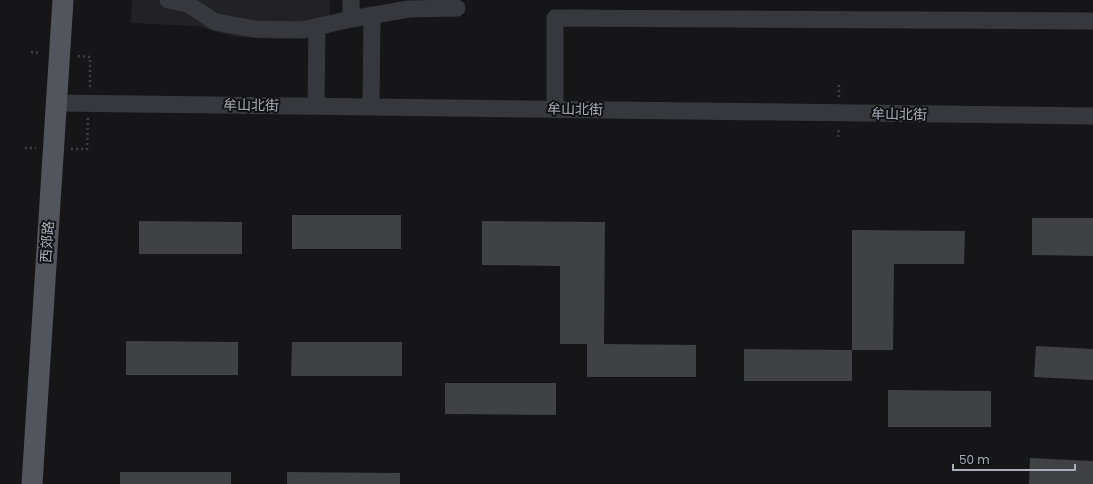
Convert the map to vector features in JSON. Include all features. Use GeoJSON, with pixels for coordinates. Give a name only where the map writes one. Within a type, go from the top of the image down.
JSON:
{"type":"FeatureCollection","features":[{"type":"Feature","properties":{"kind":"main road","name":"西郊路"},"geometry":{"type":"LineString","coordinates":[[32,484],[63,0]]}},
{"type":"Feature","properties":{"kind":"street"},"geometry":{"type":"LineString","coordinates":[[168,0],[188,4],[215,22],[256,29],[303,30],[351,19],[409,9],[457,8]]}},
{"type":"Feature","properties":{"kind":"street"},"geometry":{"type":"LineString","coordinates":[[351,0],[351,19]]}},
{"type":"Feature","properties":{"kind":"street"},"geometry":{"type":"LineString","coordinates":[[371,107],[372,15]]}},
{"type":"Feature","properties":{"kind":"street"},"geometry":{"type":"LineString","coordinates":[[554,109],[555,18],[1093,21]]}},
{"type":"Feature","properties":{"kind":"street"},"geometry":{"type":"LineString","coordinates":[[316,106],[317,27]]}},
{"type":"Feature","properties":{"kind":"street","name":"牟山北街"},"geometry":{"type":"LineString","coordinates":[[56,103],[1093,116]]}},
{"type":"Feature","properties":{"kind":"shaded area"},"geometry":{"type":"Polygon","coordinates":[[[132,0],[330,0],[330,24],[299,38],[273,39],[236,37],[196,26],[131,23],[132,0]]]}},
{"type":"Feature","properties":{"kind":"building"},"geometry":{"type":"Polygon","coordinates":[[[292,215],[401,215],[401,249],[292,249],[292,215]]]}},
{"type":"Feature","properties":{"kind":"building"},"geometry":{"type":"Polygon","coordinates":[[[1032,218],[1093,218],[1093,256],[1032,255],[1032,218]]]}},
{"type":"Feature","properties":{"kind":"building"},"geometry":{"type":"Polygon","coordinates":[[[139,221],[242,222],[242,254],[139,254],[139,221]]]}},
{"type":"Feature","properties":{"kind":"building"},"geometry":{"type":"Polygon","coordinates":[[[482,221],[605,222],[604,344],[696,345],[696,377],[587,377],[587,344],[560,344],[560,266],[482,265],[482,221]]]}},
{"type":"Feature","properties":{"kind":"building"},"geometry":{"type":"Polygon","coordinates":[[[852,230],[965,231],[964,264],[894,264],[893,350],[852,350],[852,230]]]}},
{"type":"Feature","properties":{"kind":"building"},"geometry":{"type":"Polygon","coordinates":[[[126,341],[238,342],[238,375],[126,375],[126,341]]]}},
{"type":"Feature","properties":{"kind":"building"},"geometry":{"type":"Polygon","coordinates":[[[292,342],[402,342],[402,376],[291,376],[292,342]]]}},
{"type":"Feature","properties":{"kind":"building"},"geometry":{"type":"Polygon","coordinates":[[[1036,346],[1093,349],[1093,380],[1034,377],[1036,346]]]}},
{"type":"Feature","properties":{"kind":"building"},"geometry":{"type":"Polygon","coordinates":[[[744,349],[852,350],[852,381],[744,381],[744,349]]]}},
{"type":"Feature","properties":{"kind":"building"},"geometry":{"type":"Polygon","coordinates":[[[445,383],[556,383],[556,415],[445,414],[445,383]]]}},
{"type":"Feature","properties":{"kind":"building"},"geometry":{"type":"Polygon","coordinates":[[[888,390],[991,391],[991,427],[888,427],[888,390]]]}},
{"type":"Feature","properties":{"kind":"building"},"geometry":{"type":"Polygon","coordinates":[[[1030,458],[1093,461],[1093,484],[1029,484],[1030,458]]]}},
{"type":"Feature","properties":{"kind":"building"},"geometry":{"type":"Polygon","coordinates":[[[120,472],[231,472],[231,484],[120,484],[120,472]]]}},
{"type":"Feature","properties":{"kind":"building"},"geometry":{"type":"Polygon","coordinates":[[[287,472],[400,473],[400,484],[287,484],[287,472]]]}}]}
